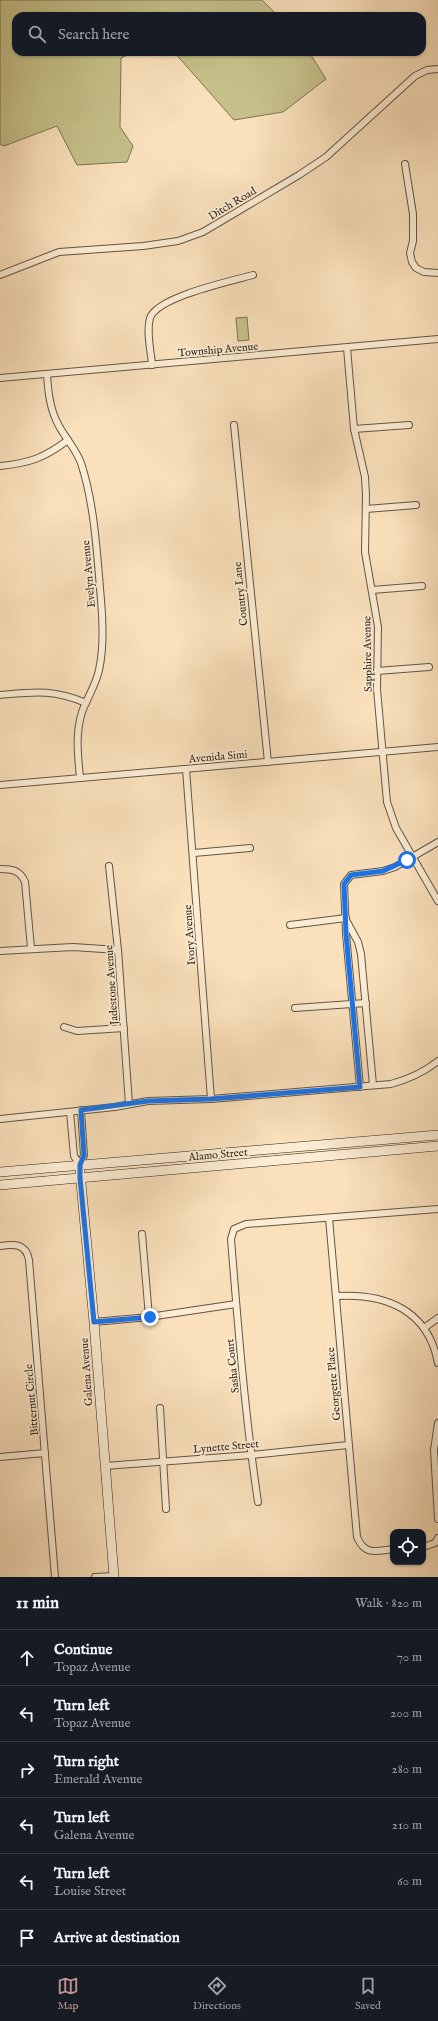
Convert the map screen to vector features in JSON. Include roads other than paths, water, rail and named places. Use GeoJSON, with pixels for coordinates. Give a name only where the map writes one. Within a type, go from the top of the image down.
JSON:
{"type":"FeatureCollection","features":[{"type":"Feature","properties":{"kind":"main road","name":"Alamo Street"},"geometry":{"type":"LineString","coordinates":[[0,1172],[438,1135]]}},
{"type":"Feature","properties":{"kind":"main road","name":"Alamo Street"},"geometry":{"type":"LineString","coordinates":[[0,1185],[438,1146]]}},
{"type":"Feature","properties":{"kind":"main road","name":"Galena Avenue"},"geometry":{"type":"LineString","coordinates":[[80,1165],[114,1576]]}},
{"type":"Feature","properties":{"kind":"street","name":"Ditch Road"},"geometry":{"type":"LineString","coordinates":[[0,275],[59,252],[143,246],[178,241],[203,232],[321,160],[350,137],[415,76],[427,70],[438,69]]}},
{"type":"Feature","properties":{"kind":"street"},"geometry":{"type":"LineString","coordinates":[[405,164],[413,214],[413,241],[410,253],[412,262],[416,268],[424,272],[438,273]]}},
{"type":"Feature","properties":{"kind":"street"},"geometry":{"type":"LineString","coordinates":[[152,365],[149,324],[150,317],[156,309],[185,295],[253,275]]}},
{"type":"Feature","properties":{"kind":"street","name":"Township Avenue"},"geometry":{"type":"LineString","coordinates":[[0,378],[438,339]]}},
{"type":"Feature","properties":{"kind":"street","name":"Sapphire Avenue"},"geometry":{"type":"LineString","coordinates":[[347,348],[354,429],[365,477],[365,552],[378,627],[377,671],[387,802],[391,817],[438,901]]}},
{"type":"Feature","properties":{"kind":"street","name":"Evelyn Avenue"},"geometry":{"type":"LineString","coordinates":[[47,374],[53,412],[79,458],[88,490],[95,538],[101,602],[101,662],[78,726],[80,778]]}},
{"type":"Feature","properties":{"kind":"street"},"geometry":{"type":"LineString","coordinates":[[354,429],[409,424]]}},
{"type":"Feature","properties":{"kind":"street","name":"Country Lane"},"geometry":{"type":"LineString","coordinates":[[234,425],[268,762]]}},
{"type":"Feature","properties":{"kind":"street"},"geometry":{"type":"LineString","coordinates":[[0,466],[39,459],[68,440]]}},
{"type":"Feature","properties":{"kind":"street"},"geometry":{"type":"LineString","coordinates":[[366,509],[416,505]]}},
{"type":"Feature","properties":{"kind":"street"},"geometry":{"type":"LineString","coordinates":[[372,590],[422,586]]}},
{"type":"Feature","properties":{"kind":"street"},"geometry":{"type":"LineString","coordinates":[[377,671],[429,666]]}},
{"type":"Feature","properties":{"kind":"street"},"geometry":{"type":"LineString","coordinates":[[0,695],[50,692],[68,695],[86,703]]}},
{"type":"Feature","properties":{"kind":"street","name":"Avenida Simi"},"geometry":{"type":"LineString","coordinates":[[0,785],[438,747]]}},
{"type":"Feature","properties":{"kind":"street","name":"Ivory Avenue"},"geometry":{"type":"LineString","coordinates":[[186,769],[194,853],[211,1099]]}},
{"type":"Feature","properties":{"kind":"street"},"geometry":{"type":"LineString","coordinates":[[360,1087],[343,889],[346,879],[356,874],[383,871],[413,857],[438,842]]}},
{"type":"Feature","properties":{"kind":"street"},"geometry":{"type":"LineString","coordinates":[[194,853],[250,848]]}},
{"type":"Feature","properties":{"kind":"street","name":"Jadestone Avenue"},"geometry":{"type":"LineString","coordinates":[[109,866],[118,950],[130,1104]]}},
{"type":"Feature","properties":{"kind":"street"},"geometry":{"type":"LineString","coordinates":[[0,870],[17,871],[25,882],[31,948]]}},
{"type":"Feature","properties":{"kind":"street"},"geometry":{"type":"LineString","coordinates":[[290,925],[346,918]]}},
{"type":"Feature","properties":{"kind":"street"},"geometry":{"type":"LineString","coordinates":[[346,918],[358,942],[366,1003],[373,1085]]}},
{"type":"Feature","properties":{"kind":"street"},"geometry":{"type":"LineString","coordinates":[[0,951],[31,948],[73,947],[118,950]]}},
{"type":"Feature","properties":{"kind":"street"},"geometry":{"type":"LineString","coordinates":[[296,1008],[366,1003]]}},
{"type":"Feature","properties":{"kind":"street"},"geometry":{"type":"LineString","coordinates":[[64,1027],[77,1031],[124,1028]]}},
{"type":"Feature","properties":{"kind":"street"},"geometry":{"type":"LineString","coordinates":[[0,1119],[70,1112],[148,1101],[211,1099],[360,1087],[408,1080],[438,1061]]}},
{"type":"Feature","properties":{"kind":"street","name":"Galena Avenue"},"geometry":{"type":"LineString","coordinates":[[80,1165],[84,1155],[81,1110]]}},
{"type":"Feature","properties":{"kind":"street","name":"Galena Avenue"},"geometry":{"type":"LineString","coordinates":[[70,1112],[74,1156],[80,1165]]}},
{"type":"Feature","properties":{"kind":"street"},"geometry":{"type":"LineString","coordinates":[[329,1218],[438,1209]]}},
{"type":"Feature","properties":{"kind":"street","name":"Sasha Court"},"geometry":{"type":"LineString","coordinates":[[258,1502],[251,1455],[231,1239],[234,1229],[246,1224],[329,1218]]}},
{"type":"Feature","properties":{"kind":"street","name":"Georgette Place"},"geometry":{"type":"LineString","coordinates":[[329,1218],[357,1537],[362,1547],[372,1551],[390,1549]]}},
{"type":"Feature","properties":{"kind":"street"},"geometry":{"type":"LineString","coordinates":[[142,1234],[150,1317]]}},
{"type":"Feature","properties":{"kind":"street","name":"Bitternut Circle"},"geometry":{"type":"LineString","coordinates":[[0,1246],[18,1245],[24,1248],[28,1253],[55,1577]]}},
{"type":"Feature","properties":{"kind":"street"},"geometry":{"type":"LineString","coordinates":[[336,1296],[368,1296],[386,1300],[408,1312],[424,1328],[432,1342],[438,1363]]}},
{"type":"Feature","properties":{"kind":"street"},"geometry":{"type":"LineString","coordinates":[[94,1322],[150,1317],[236,1304]]}},
{"type":"Feature","properties":{"kind":"street"},"geometry":{"type":"LineString","coordinates":[[424,1328],[438,1318]]}},
{"type":"Feature","properties":{"kind":"street"},"geometry":{"type":"LineString","coordinates":[[160,1408],[166,1509]]}},
{"type":"Feature","properties":{"kind":"street"},"geometry":{"type":"LineString","coordinates":[[438,1423],[434,1450],[438,1519]]}},
{"type":"Feature","properties":{"kind":"street","name":"Lynette Street"},"geometry":{"type":"LineString","coordinates":[[105,1466],[251,1455],[348,1445]]}},
{"type":"Feature","properties":{"kind":"street"},"geometry":{"type":"LineString","coordinates":[[0,1457],[45,1453]]}},
{"type":"Feature","properties":{"kind":"street"},"geometry":{"type":"LineString","coordinates":[[426,1546],[435,1543],[438,1538]]}},
{"type":"Feature","properties":{"kind":"street"},"geometry":{"type":"LineString","coordinates":[[96,1577],[114,1576]]}}]}
